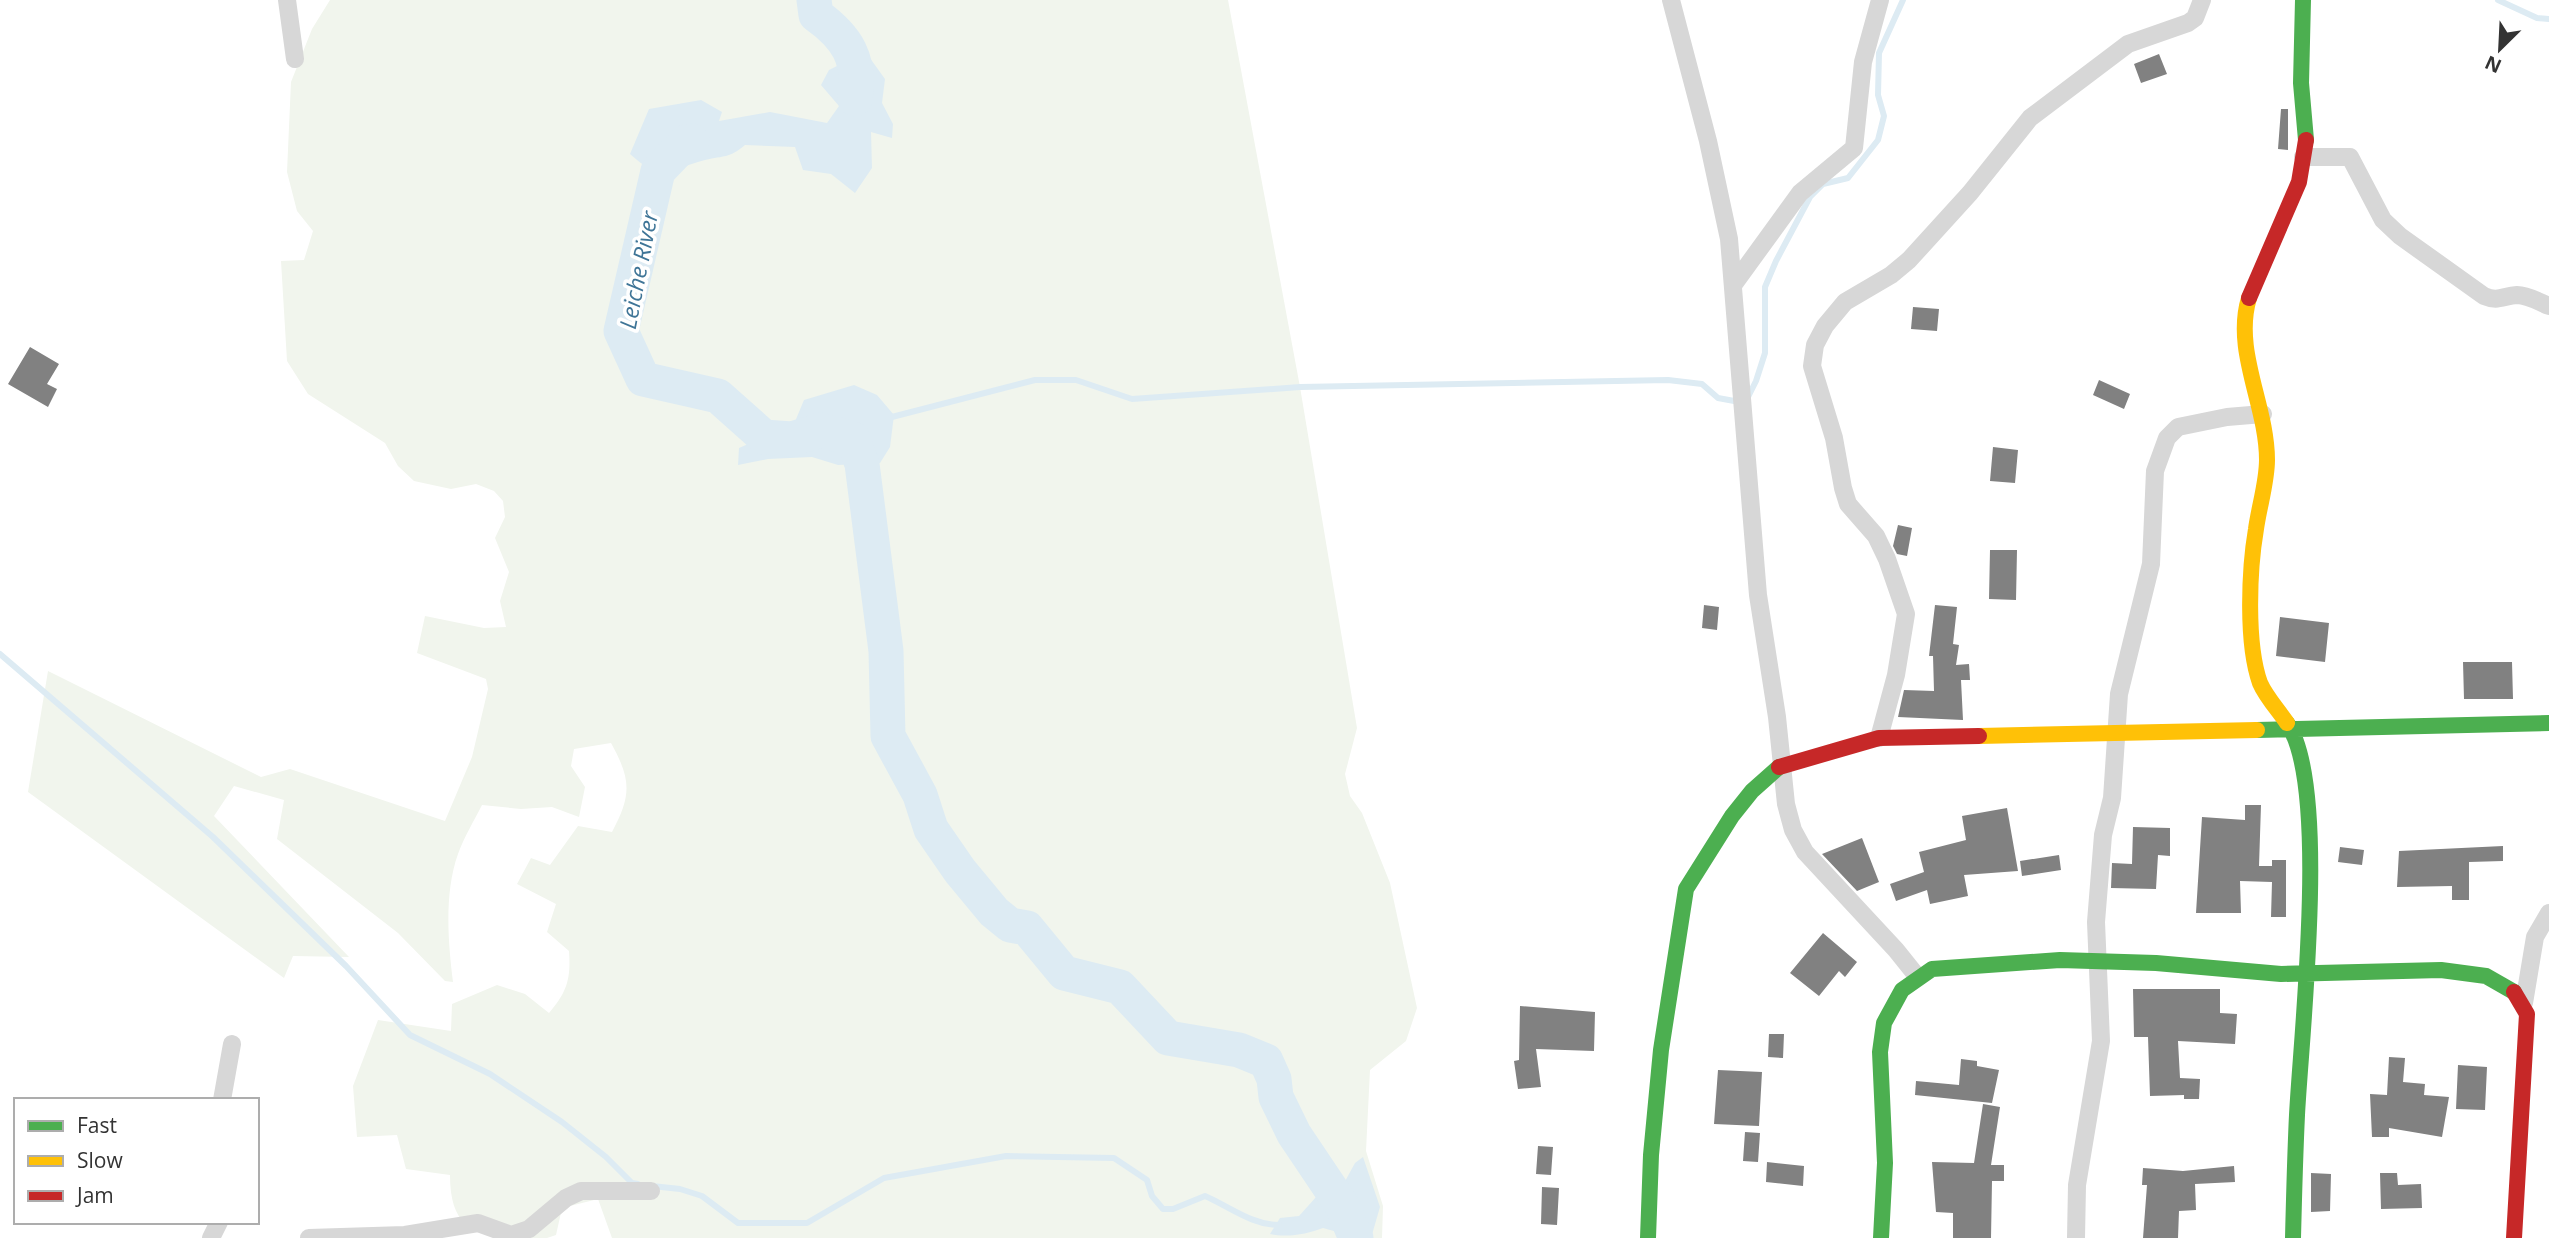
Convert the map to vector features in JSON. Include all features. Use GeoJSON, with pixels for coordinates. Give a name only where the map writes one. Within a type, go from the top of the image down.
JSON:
{"type":"FeatureCollection","features":[{"type":"Feature","properties":{"kind":"street"},"geometry":{"type":"LineString","coordinates":[[287,0],[295,59]]}},
{"type":"Feature","properties":{"kind":"street"},"geometry":{"type":"LineString","coordinates":[[1671,0],[1722,198],[1734,284],[1758,595],[1781,765],[1793,830],[1805,852],[1916,975]]}},
{"type":"Feature","properties":{"kind":"street"},"geometry":{"type":"LineString","coordinates":[[1734,284],[1800,193],[1854,148],[1863,62],[1880,0]]}},
{"type":"Feature","properties":{"kind":"street"},"geometry":{"type":"LineString","coordinates":[[1879,738],[1898,665],[1906,614],[1876,536],[1849,504],[1843,488],[1834,438],[1812,366],[1815,345],[1825,326],[1845,302],[1891,275],[1909,260],[1977,185],[2030,118],[2127,44],[2188,23],[2195,18],[2202,0]]}},
{"type":"Feature","properties":{"kind":"street"},"geometry":{"type":"LineString","coordinates":[[2293,1238],[2297,1115],[2308,975],[2308,826],[2304,776],[2293,731],[2261,685],[2253,657],[2255,533],[2267,462],[2263,414],[2243,337],[2243,317],[2270,248],[2294,200],[2303,157],[2306,137],[2301,83],[2303,0]]}},
{"type":"Feature","properties":{"kind":"street"},"geometry":{"type":"LineString","coordinates":[[2303,157],[2350,157],[2374,208],[2400,236],[2484,296],[2495,300],[2515,295],[2549,306]]}},
{"type":"Feature","properties":{"kind":"street"},"geometry":{"type":"LineString","coordinates":[[2076,1238],[2077,1185],[2101,1041],[2098,962],[2103,835],[2112,798],[2122,675],[2151,564],[2155,471],[2167,438],[2178,427],[2263,414]]}},
{"type":"Feature","properties":{"kind":"street"},"geometry":{"type":"LineString","coordinates":[[1654,1237],[1651,1155],[1661,1050],[1685,889],[1732,816],[1752,791],[1781,765],[1879,738],[2293,731],[2549,723]]}},
{"type":"Feature","properties":{"kind":"street"},"geometry":{"type":"LineString","coordinates":[[2514,1238],[2527,1014],[2524,1003],[2535,937],[2549,913]]}},
{"type":"Feature","properties":{"kind":"street"},"geometry":{"type":"LineString","coordinates":[[1881,1238],[1885,1155],[1884,1023],[1891,1005],[1916,975],[1932,969],[1992,963],[2098,962],[2308,975],[2421,971],[2469,973],[2487,976],[2503,983],[2524,1003]]}},
{"type":"Feature","properties":{"kind":"street"},"geometry":{"type":"LineString","coordinates":[[222,1098],[232,1044]]}},
{"type":"Feature","properties":{"kind":"street"},"geometry":{"type":"LineString","coordinates":[[309,1238],[405,1235],[478,1223],[511,1235],[528,1229],[566,1198],[581,1191],[651,1191]]}},
{"type":"Feature","properties":{"kind":"shaded area"},"geometry":{"type":"Polygon","coordinates":[[[330,0],[1228,0],[1300,387],[1357,728],[1345,774],[1350,796],[1362,813],[1390,883],[1417,1008],[1406,1041],[1370,1070],[1366,1151],[1383,1206],[1382,1238],[612,1238],[598,1199],[562,1208],[556,1235],[547,1238],[489,1235],[464,1223],[456,1211],[450,1175],[406,1169],[397,1135],[357,1137],[353,1086],[378,1020],[451,1031],[452,1004],[497,985],[525,994],[549,1013],[564,992],[568,977],[569,951],[547,932],[556,904],[517,884],[531,858],[550,865],[578,826],[612,832],[623,808],[627,787],[622,767],[611,743],[574,749],[571,766],[585,787],[579,817],[552,807],[521,809],[482,805],[460,848],[451,885],[449,934],[453,982],[445,981],[398,933],[277,839],[284,800],[234,786],[214,816],[349,957],[293,956],[284,978],[28,792],[48,671],[261,777],[290,769],[445,821],[472,757],[488,689],[486,679],[417,653],[425,616],[484,628],[506,627],[500,601],[509,572],[495,538],[505,517],[503,501],[494,491],[476,484],[451,489],[414,481],[398,466],[385,443],[308,394],[287,361],[281,261],[304,260],[313,231],[297,211],[287,172],[291,82],[312,29],[330,0]]]}},
{"type":"Feature","properties":{"kind":"shaded area"},"geometry":{"type":"Polygon","coordinates":[[[854,36],[885,79],[882,103],[893,124],[892,138],[871,132],[872,168],[855,193],[831,174],[803,170],[795,147],[745,145],[730,155],[666,172],[651,169],[630,154],[649,109],[701,100],[722,112],[719,121],[770,112],[827,123],[839,106],[821,85],[829,70],[849,60],[854,36]]]}},
{"type":"Feature","properties":{"kind":"shaded area"},"geometry":{"type":"Polygon","coordinates":[[[854,385],[877,395],[894,415],[890,447],[880,463],[838,465],[812,457],[768,459],[738,465],[739,448],[794,424],[804,400],[854,385]]]}},
{"type":"Feature","properties":{"kind":"shaded area"},"geometry":{"type":"Polygon","coordinates":[[[1363,1157],[1380,1207],[1371,1238],[1344,1238],[1341,1233],[1323,1228],[1297,1235],[1270,1234],[1280,1218],[1299,1216],[1326,1186],[1343,1185],[1355,1163],[1363,1157]]]}},
{"type":"Feature","properties":{"kind":"building"},"geometry":{"type":"Polygon","coordinates":[[[2159,54],[2167,74],[2141,83],[2134,64],[2159,54]]]}},
{"type":"Feature","properties":{"kind":"building"},"geometry":{"type":"Polygon","coordinates":[[[2281,109],[2288,109],[2288,150],[2278,149],[2281,109]]]}},
{"type":"Feature","properties":{"kind":"building"},"geometry":{"type":"Polygon","coordinates":[[[1913,307],[1939,309],[1937,331],[1911,329],[1913,307]]]}},
{"type":"Feature","properties":{"kind":"building"},"geometry":{"type":"Polygon","coordinates":[[[30,347],[59,364],[47,384],[57,389],[48,407],[8,384],[30,347]]]}},
{"type":"Feature","properties":{"kind":"building"},"geometry":{"type":"Polygon","coordinates":[[[2099,380],[2130,394],[2124,409],[2093,395],[2099,380]]]}},
{"type":"Feature","properties":{"kind":"building"},"geometry":{"type":"Polygon","coordinates":[[[1993,447],[2018,450],[2015,483],[1990,481],[1993,447]]]}},
{"type":"Feature","properties":{"kind":"building"},"geometry":{"type":"Polygon","coordinates":[[[1898,525],[1912,528],[1907,556],[1897,554],[1893,546],[1898,525]]]}},
{"type":"Feature","properties":{"kind":"building"},"geometry":{"type":"Polygon","coordinates":[[[1990,550],[2017,550],[2016,600],[1989,599],[1990,550]]]}},
{"type":"Feature","properties":{"kind":"building"},"geometry":{"type":"Polygon","coordinates":[[[1704,605],[1719,607],[1717,630],[1702,628],[1704,605]]]}},
{"type":"Feature","properties":{"kind":"building"},"geometry":{"type":"Polygon","coordinates":[[[1935,605],[1957,607],[1953,644],[1959,645],[1956,665],[1969,664],[1970,680],[1961,680],[1963,720],[1898,717],[1904,690],[1934,691],[1933,656],[1929,656],[1935,605]]]}},
{"type":"Feature","properties":{"kind":"building"},"geometry":{"type":"Polygon","coordinates":[[[2280,617],[2329,623],[2325,662],[2276,656],[2280,617]]]}},
{"type":"Feature","properties":{"kind":"building"},"geometry":{"type":"Polygon","coordinates":[[[2463,662],[2512,662],[2513,699],[2464,699],[2463,662]]]}},
{"type":"Feature","properties":{"kind":"building"},"geometry":{"type":"Polygon","coordinates":[[[2245,805],[2261,805],[2259,866],[2272,866],[2272,860],[2286,860],[2286,917],[2271,917],[2272,882],[2240,881],[2241,913],[2196,913],[2202,817],[2245,820],[2245,805]]]}},
{"type":"Feature","properties":{"kind":"building"},"geometry":{"type":"Polygon","coordinates":[[[2007,808],[2018,871],[1964,875],[1968,896],[1930,904],[1927,890],[1896,901],[1890,884],[1924,872],[1919,852],[1966,840],[1962,816],[2007,808]]]}},
{"type":"Feature","properties":{"kind":"building"},"geometry":{"type":"Polygon","coordinates":[[[2133,827],[2170,828],[2170,856],[2158,855],[2156,889],[2111,888],[2112,863],[2132,864],[2133,827]]]}},
{"type":"Feature","properties":{"kind":"building"},"geometry":{"type":"Polygon","coordinates":[[[1862,838],[1879,882],[1857,891],[1822,854],[1862,838]]]}},
{"type":"Feature","properties":{"kind":"building"},"geometry":{"type":"Polygon","coordinates":[[[2503,846],[2503,861],[2469,862],[2469,900],[2452,900],[2452,886],[2397,887],[2399,851],[2503,846]]]}},
{"type":"Feature","properties":{"kind":"building"},"geometry":{"type":"Polygon","coordinates":[[[2340,847],[2364,850],[2362,865],[2338,862],[2340,847]]]}},
{"type":"Feature","properties":{"kind":"building"},"geometry":{"type":"Polygon","coordinates":[[[2059,855],[2061,870],[2022,876],[2020,861],[2059,855]]]}},
{"type":"Feature","properties":{"kind":"building"},"geometry":{"type":"Polygon","coordinates":[[[1823,933],[1857,962],[1845,977],[1839,971],[1819,996],[1790,973],[1823,933]]]}},
{"type":"Feature","properties":{"kind":"building"},"geometry":{"type":"Polygon","coordinates":[[[2133,989],[2220,989],[2220,1013],[2237,1014],[2235,1044],[2178,1041],[2180,1078],[2200,1079],[2199,1099],[2184,1099],[2184,1095],[2150,1096],[2148,1037],[2134,1037],[2133,989]]]}},
{"type":"Feature","properties":{"kind":"building"},"geometry":{"type":"Polygon","coordinates":[[[1520,1006],[1595,1012],[1594,1051],[1536,1049],[1541,1087],[1518,1089],[1514,1061],[1519,1060],[1520,1006]]]}},
{"type":"Feature","properties":{"kind":"building"},"geometry":{"type":"Polygon","coordinates":[[[1769,1034],[1784,1034],[1783,1058],[1768,1057],[1769,1034]]]}},
{"type":"Feature","properties":{"kind":"building"},"geometry":{"type":"Polygon","coordinates":[[[2389,1057],[2405,1058],[2403,1082],[2425,1084],[2424,1095],[2449,1097],[2442,1137],[2389,1128],[2389,1137],[2372,1137],[2370,1094],[2387,1095],[2389,1057]]]}},
{"type":"Feature","properties":{"kind":"building"},"geometry":{"type":"Polygon","coordinates":[[[1961,1059],[1977,1061],[1977,1066],[1999,1070],[1992,1103],[1915,1095],[1916,1081],[1959,1085],[1961,1059]]]}},
{"type":"Feature","properties":{"kind":"building"},"geometry":{"type":"Polygon","coordinates":[[[2458,1065],[2487,1067],[2485,1110],[2456,1109],[2458,1065]]]}},
{"type":"Feature","properties":{"kind":"building"},"geometry":{"type":"Polygon","coordinates":[[[1718,1070],[1762,1072],[1759,1126],[1714,1124],[1718,1070]]]}},
{"type":"Feature","properties":{"kind":"building"},"geometry":{"type":"Polygon","coordinates":[[[1983,1104],[2000,1107],[1991,1165],[2004,1165],[2004,1181],[1992,1181],[1991,1238],[1953,1238],[1953,1213],[1936,1212],[1932,1162],[1974,1163],[1983,1104]]]}},
{"type":"Feature","properties":{"kind":"building"},"geometry":{"type":"Polygon","coordinates":[[[1745,1132],[1760,1133],[1758,1162],[1743,1161],[1745,1132]]]}},
{"type":"Feature","properties":{"kind":"building"},"geometry":{"type":"Polygon","coordinates":[[[1538,1146],[1553,1147],[1551,1175],[1536,1174],[1538,1146]]]}},
{"type":"Feature","properties":{"kind":"building"},"geometry":{"type":"Polygon","coordinates":[[[1767,1162],[1804,1166],[1803,1186],[1766,1182],[1767,1162]]]}},
{"type":"Feature","properties":{"kind":"building"},"geometry":{"type":"Polygon","coordinates":[[[2234,1166],[2235,1182],[2195,1184],[2196,1210],[2179,1211],[2178,1238],[2143,1238],[2147,1185],[2142,1185],[2143,1168],[2183,1171],[2234,1166]]]}},
{"type":"Feature","properties":{"kind":"building"},"geometry":{"type":"Polygon","coordinates":[[[2311,1173],[2331,1174],[2330,1211],[2311,1212],[2311,1173]]]}},
{"type":"Feature","properties":{"kind":"building"},"geometry":{"type":"Polygon","coordinates":[[[2380,1173],[2397,1173],[2398,1185],[2421,1184],[2422,1208],[2381,1209],[2380,1173]]]}},
{"type":"Feature","properties":{"kind":"building"},"geometry":{"type":"Polygon","coordinates":[[[1542,1187],[1559,1188],[1557,1225],[1541,1224],[1542,1187]]]}},
{"type":"Feature","properties":{"kind":"waterway","name":"Leiche River"},"geometry":{"type":"LineString","coordinates":[[814,0],[816,15],[836,32],[849,50],[856,72],[855,99]]}},
{"type":"Feature","properties":{"kind":"waterway"},"geometry":{"type":"LineString","coordinates":[[888,418],[1035,380],[1076,380],[1132,399],[1300,387],[1668,380],[1702,384],[1718,398],[1745,403],[1765,353],[1765,287],[1776,261],[1810,197],[1823,184],[1848,178],[1878,140],[1884,116],[1878,95],[1879,53],[1903,0]]}},
{"type":"Feature","properties":{"kind":"waterway"},"geometry":{"type":"LineString","coordinates":[[2498,0],[2537,18],[2549,19]]}},
{"type":"Feature","properties":{"kind":"waterway","name":"Leiche River"},"geometry":{"type":"LineString","coordinates":[[692,141],[686,142],[658,171],[621,331],[643,379],[718,396],[764,437],[792,439],[821,430],[853,439],[862,464],[886,651],[888,736],[920,795],[931,829],[960,871],[994,912],[1010,925],[1027,928],[1064,973],[1120,987],[1168,1038],[1239,1050],[1266,1061],[1274,1079],[1276,1097],[1294,1134],[1341,1204],[1356,1238]]}},
{"type":"Feature","properties":{"kind":"waterway"},"geometry":{"type":"LineString","coordinates":[[0,654],[213,837],[346,966],[410,1035],[490,1074],[562,1122],[606,1157],[632,1183],[638,1184]]}},
{"type":"Feature","properties":{"kind":"waterway"},"geometry":{"type":"LineString","coordinates":[[652,1186],[680,1189],[702,1196],[738,1223],[807,1223],[884,1178],[1006,1156],[1114,1158],[1147,1180],[1152,1196],[1163,1209],[1173,1209],[1205,1196],[1250,1219],[1279,1225]]}},
{"type":"Feature","properties":{"kind":"traffic: fast"},"geometry":{"type":"LineString","coordinates":[[2303,0],[2301,83],[2306,140]]}},
{"type":"Feature","properties":{"kind":"traffic: fast"},"geometry":{"type":"LineString","coordinates":[[2287,723],[2300,754],[2307,799],[2310,852],[2310,912],[2297,1115],[2293,1238]]}},
{"type":"Feature","properties":{"kind":"traffic: fast"},"geometry":{"type":"LineString","coordinates":[[2257,730],[2549,723]]}},
{"type":"Feature","properties":{"kind":"traffic: fast"},"geometry":{"type":"LineString","coordinates":[[1648,1238],[1651,1155],[1661,1050],[1686,889],[1732,816],[1752,791],[1779,767]]}},
{"type":"Feature","properties":{"kind":"traffic: fast"},"geometry":{"type":"LineString","coordinates":[[1881,1238],[1885,1163],[1880,1052],[1884,1023],[1902,990],[1932,969],[2060,960],[2156,963],[2281,974],[2441,970],[2486,976],[2514,992]]}},
{"type":"Feature","properties":{"kind":"traffic: slow"},"geometry":{"type":"LineString","coordinates":[[2249,298],[2245,338],[2266,439],[2267,460],[2252,565],[2252,648],[2260,683],[2287,723]]}},
{"type":"Feature","properties":{"kind":"traffic: slow"},"geometry":{"type":"LineString","coordinates":[[1979,736],[2257,730]]}},
{"type":"Feature","properties":{"kind":"traffic: jam"},"geometry":{"type":"LineString","coordinates":[[2249,298],[2299,182],[2306,140]]}},
{"type":"Feature","properties":{"kind":"traffic: jam"},"geometry":{"type":"LineString","coordinates":[[1779,767],[1879,738],[1979,736]]}},
{"type":"Feature","properties":{"kind":"traffic: jam"},"geometry":{"type":"LineString","coordinates":[[2514,992],[2527,1014],[2514,1238]]}}]}
